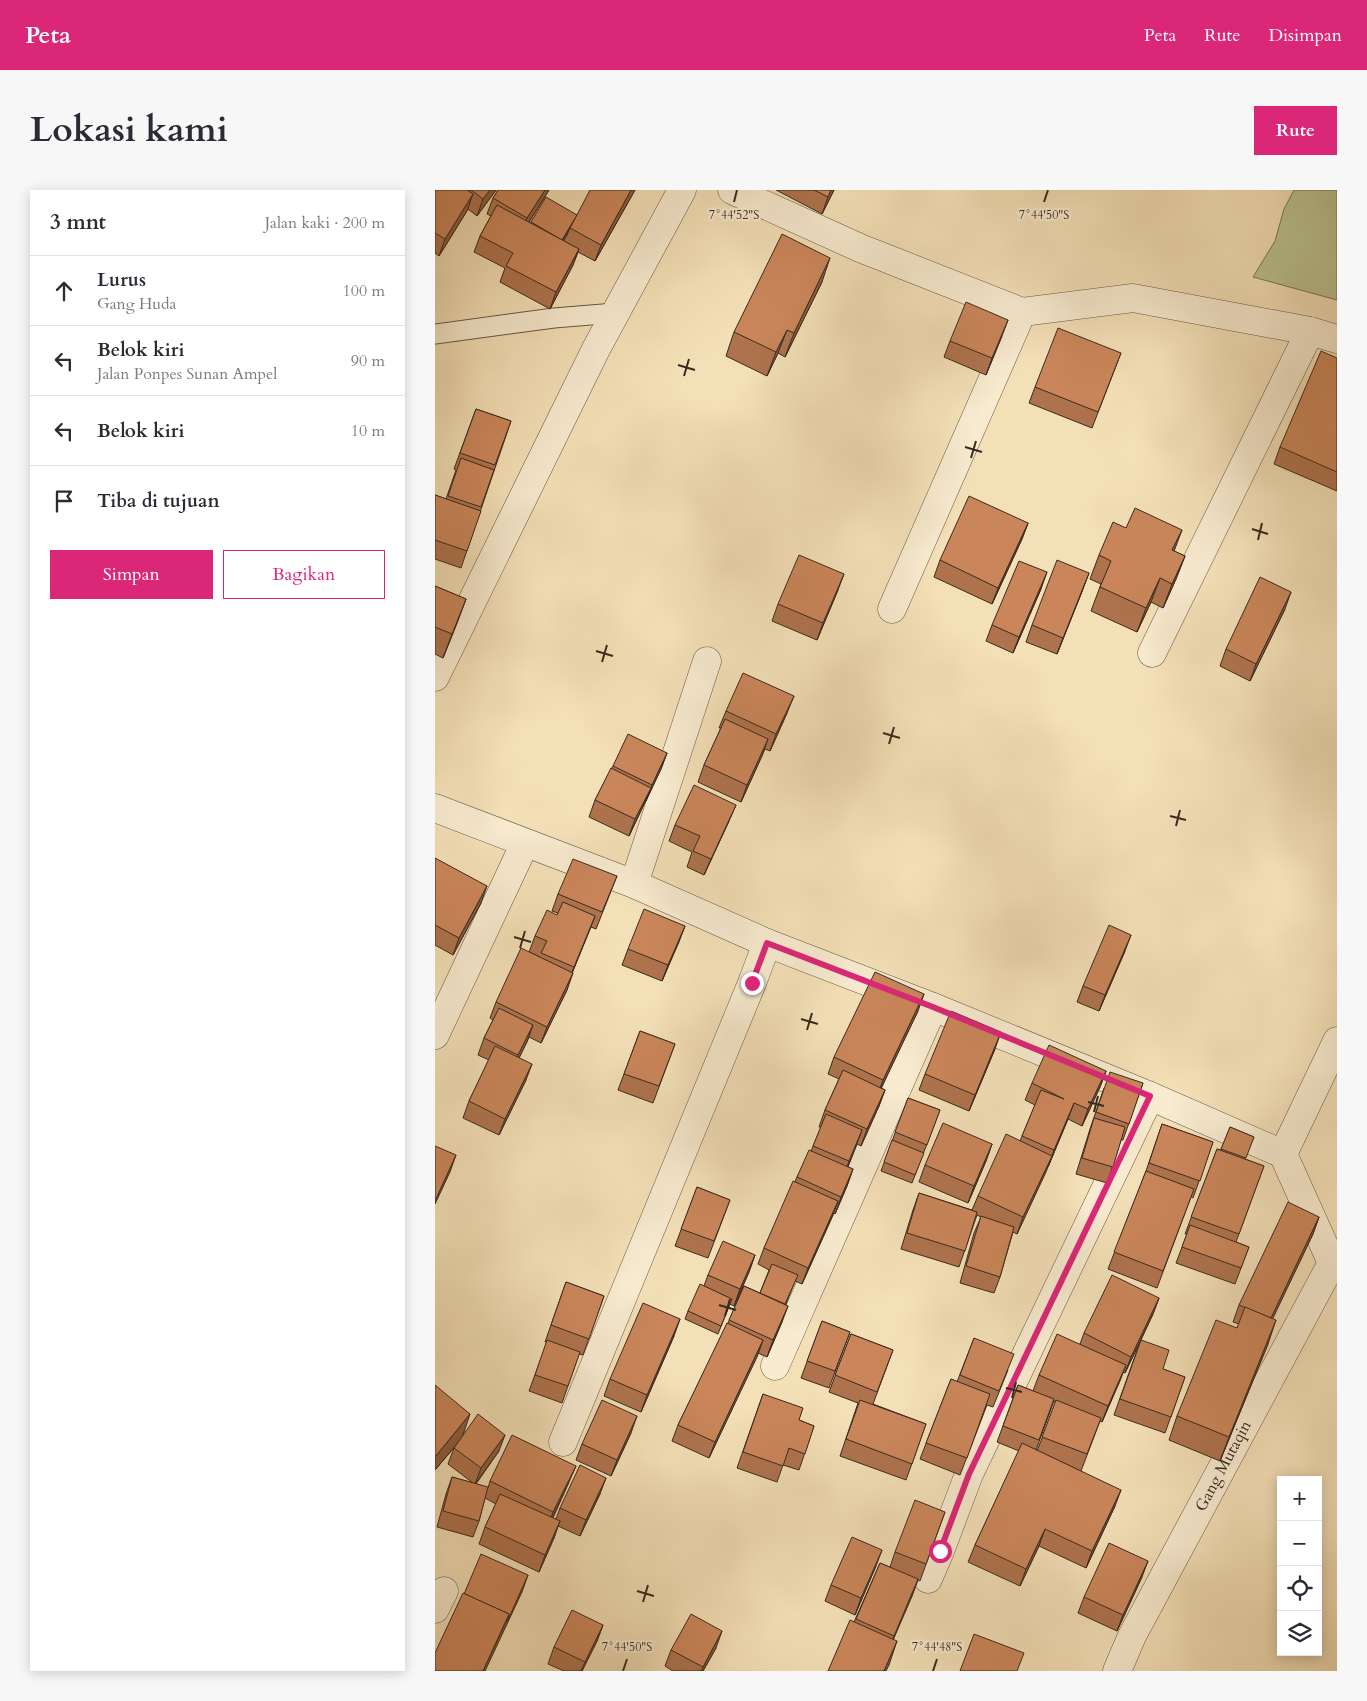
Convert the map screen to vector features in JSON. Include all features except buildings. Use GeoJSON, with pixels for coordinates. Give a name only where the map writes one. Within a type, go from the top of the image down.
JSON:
{"type":"FeatureCollection","features":[{"type":"Feature","properties":{"kind":"street"},"geometry":{"type":"LineString","coordinates":[[435,677],[595,349],[682,190]]}},
{"type":"Feature","properties":{"kind":"street"},"geometry":{"type":"LineString","coordinates":[[732,190],[860,248],[1023,312],[1133,298],[1310,331],[1337,339]]}},
{"type":"Feature","properties":{"kind":"street"},"geometry":{"type":"LineString","coordinates":[[892,609],[1023,312]]}},
{"type":"Feature","properties":{"kind":"street"},"geometry":{"type":"LineString","coordinates":[[1152,653],[1310,331]]}},
{"type":"Feature","properties":{"kind":"street"},"geometry":{"type":"LineString","coordinates":[[634,884],[707,661]]}},
{"type":"Feature","properties":{"kind":"street"},"geometry":{"type":"LineString","coordinates":[[435,808],[634,884],[767,943],[933,1007],[1150,1096],[1283,1154],[1334,1265]]}},
{"type":"Feature","properties":{"kind":"street"},"geometry":{"type":"LineString","coordinates":[[435,1035],[525,843]]}},
{"type":"Feature","properties":{"kind":"street"},"geometry":{"type":"LineString","coordinates":[[563,1442],[767,943]]}},
{"type":"Feature","properties":{"kind":"street"},"geometry":{"type":"LineString","coordinates":[[775,1366],[933,1007]]}},
{"type":"Feature","properties":{"kind":"street"},"geometry":{"type":"LineString","coordinates":[[1283,1154],[1337,1041]]}},
{"type":"Feature","properties":{"kind":"street"},"geometry":{"type":"LineString","coordinates":[[928,1578],[969,1474],[1150,1096]]}},
{"type":"Feature","properties":{"kind":"street","name":"Gang Mutaqin"},"geometry":{"type":"LineString","coordinates":[[1117,1671],[1132,1636],[1334,1265]]}},
{"type":"Feature","properties":{"kind":"lane"},"geometry":{"type":"LineString","coordinates":[[435,334],[554,318],[615,313]]}},
{"type":"Feature","properties":{"kind":"green space"},"geometry":{"type":"Polygon","coordinates":[[[1294,190],[1337,190],[1337,300],[1253,277],[1275,241],[1284,209],[1294,190]]]}},
{"type":"Feature","properties":{"kind":"route"},"geometry":{"type":"LineString","coordinates":[[752,983],[767,943],[933,1007],[1150,1096],[969,1474],[940,1551]]}}]}
